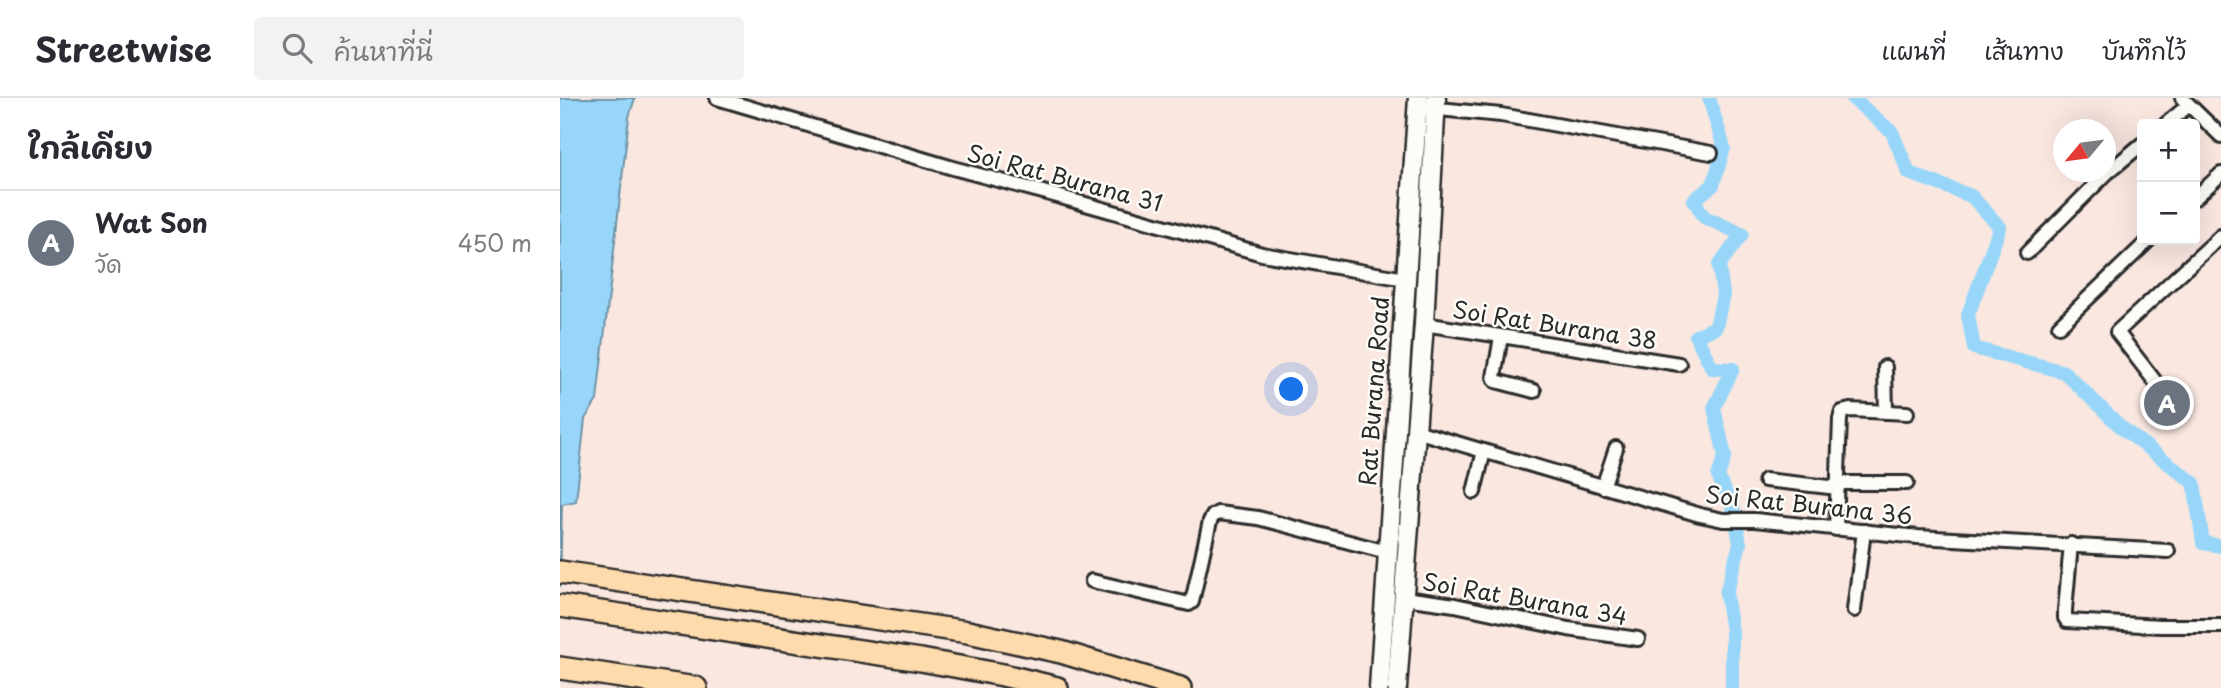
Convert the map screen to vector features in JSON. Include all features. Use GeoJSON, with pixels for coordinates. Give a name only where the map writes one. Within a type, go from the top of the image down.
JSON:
{"type":"FeatureCollection","features":[{"type":"Feature","properties":{"kind":"highway"},"geometry":{"type":"LineString","coordinates":[[560,572],[968,632],[1061,652],[1180,688]]}},
{"type":"Feature","properties":{"kind":"highway"},"geometry":{"type":"LineString","coordinates":[[560,606],[932,662],[1057,688]]}},
{"type":"Feature","properties":{"kind":"highway"},"geometry":{"type":"LineString","coordinates":[[560,668],[696,688]]}},
{"type":"Feature","properties":{"kind":"main road","name":"Rat Burana Road"},"geometry":{"type":"LineString","coordinates":[[1378,688],[1405,279],[1427,103]]}},
{"type":"Feature","properties":{"kind":"main road","name":"Rat Burana Road"},"geometry":{"type":"LineString","coordinates":[[1397,688],[1424,324],[1427,103]]}},
{"type":"Feature","properties":{"kind":"street","name":"Soi Rat Burana 31"},"geometry":{"type":"LineString","coordinates":[[717,98],[953,169],[1262,254],[1405,279]]}},
{"type":"Feature","properties":{"kind":"street"},"geometry":{"type":"LineString","coordinates":[[2170,119],[2185,102],[2221,136]]}},
{"type":"Feature","properties":{"kind":"street"},"geometry":{"type":"LineString","coordinates":[[1427,103],[1710,153]]}},
{"type":"Feature","properties":{"kind":"street"},"geometry":{"type":"LineString","coordinates":[[2027,253],[2107,173],[2137,148]]}},
{"type":"Feature","properties":{"kind":"street"},"geometry":{"type":"LineString","coordinates":[[2200,193],[2221,174]]}},
{"type":"Feature","properties":{"kind":"street"},"geometry":{"type":"LineString","coordinates":[[2157,384],[2117,332],[2221,236]]}},
{"type":"Feature","properties":{"kind":"street"},"geometry":{"type":"LineString","coordinates":[[2059,326],[2144,245]]}},
{"type":"Feature","properties":{"kind":"street","name":"Soi Rat Burana 38"},"geometry":{"type":"LineString","coordinates":[[1424,324],[1679,364]]}},
{"type":"Feature","properties":{"kind":"street"},"geometry":{"type":"LineString","coordinates":[[1501,337],[1494,377],[1496,381],[1534,391]]}},
{"type":"Feature","properties":{"kind":"street"},"geometry":{"type":"LineString","coordinates":[[1885,366],[1885,412]]}},
{"type":"Feature","properties":{"kind":"street"},"geometry":{"type":"LineString","coordinates":[[1836,530],[1842,412],[1850,410],[1907,413]]}},
{"type":"Feature","properties":{"kind":"street","name":"Soi Rat Burana 36"},"geometry":{"type":"LineString","coordinates":[[1416,431],[1700,515],[1918,537],[2168,551]]}},
{"type":"Feature","properties":{"kind":"street"},"geometry":{"type":"LineString","coordinates":[[1603,487],[1616,447]]}},
{"type":"Feature","properties":{"kind":"street"},"geometry":{"type":"LineString","coordinates":[[1474,492],[1484,451]]}},
{"type":"Feature","properties":{"kind":"street"},"geometry":{"type":"LineString","coordinates":[[1765,480],[1838,486],[1907,483]]}},
{"type":"Feature","properties":{"kind":"street"},"geometry":{"type":"LineString","coordinates":[[1091,581],[1189,604],[1192,602],[1210,521],[1218,513],[1258,519],[1387,552]]}},
{"type":"Feature","properties":{"kind":"street"},"geometry":{"type":"LineString","coordinates":[[1854,610],[1864,531]]}},
{"type":"Feature","properties":{"kind":"street"},"geometry":{"type":"LineString","coordinates":[[2071,544],[2065,610],[2067,621],[2221,626]]}},
{"type":"Feature","properties":{"kind":"street","name":"Soi Rat Burana 34"},"geometry":{"type":"LineString","coordinates":[[1404,598],[1455,605],[1567,629],[1638,639]]}},
{"type":"Feature","properties":{"kind":"water"},"geometry":{"type":"Polygon","coordinates":[[[560,98],[635,98],[629,117],[597,400],[585,419],[576,501],[562,504],[560,587],[560,98]]]}},
{"type":"Feature","properties":{"kind":"waterway"},"geometry":{"type":"LineString","coordinates":[[1709,98],[1724,148],[1713,185],[1694,200],[1704,217],[1742,234],[1719,265],[1723,295],[1716,327],[1696,336],[1712,368],[1733,369],[1714,408],[1725,456],[1718,476],[1734,510],[1740,544],[1726,593],[1732,631],[1732,688]]}},
{"type":"Feature","properties":{"kind":"waterway"},"geometry":{"type":"LineString","coordinates":[[1852,98],[1892,132],[1909,173],[1971,196],[2000,227],[1968,315],[1974,348],[2064,372],[2122,428],[2194,483],[2203,543],[2221,546]]}},
{"type":"Feature","properties":{"kind":"place","name":"Wat Son"},"geometry":{"type":"Point","coordinates":[2167,403]}}]}
